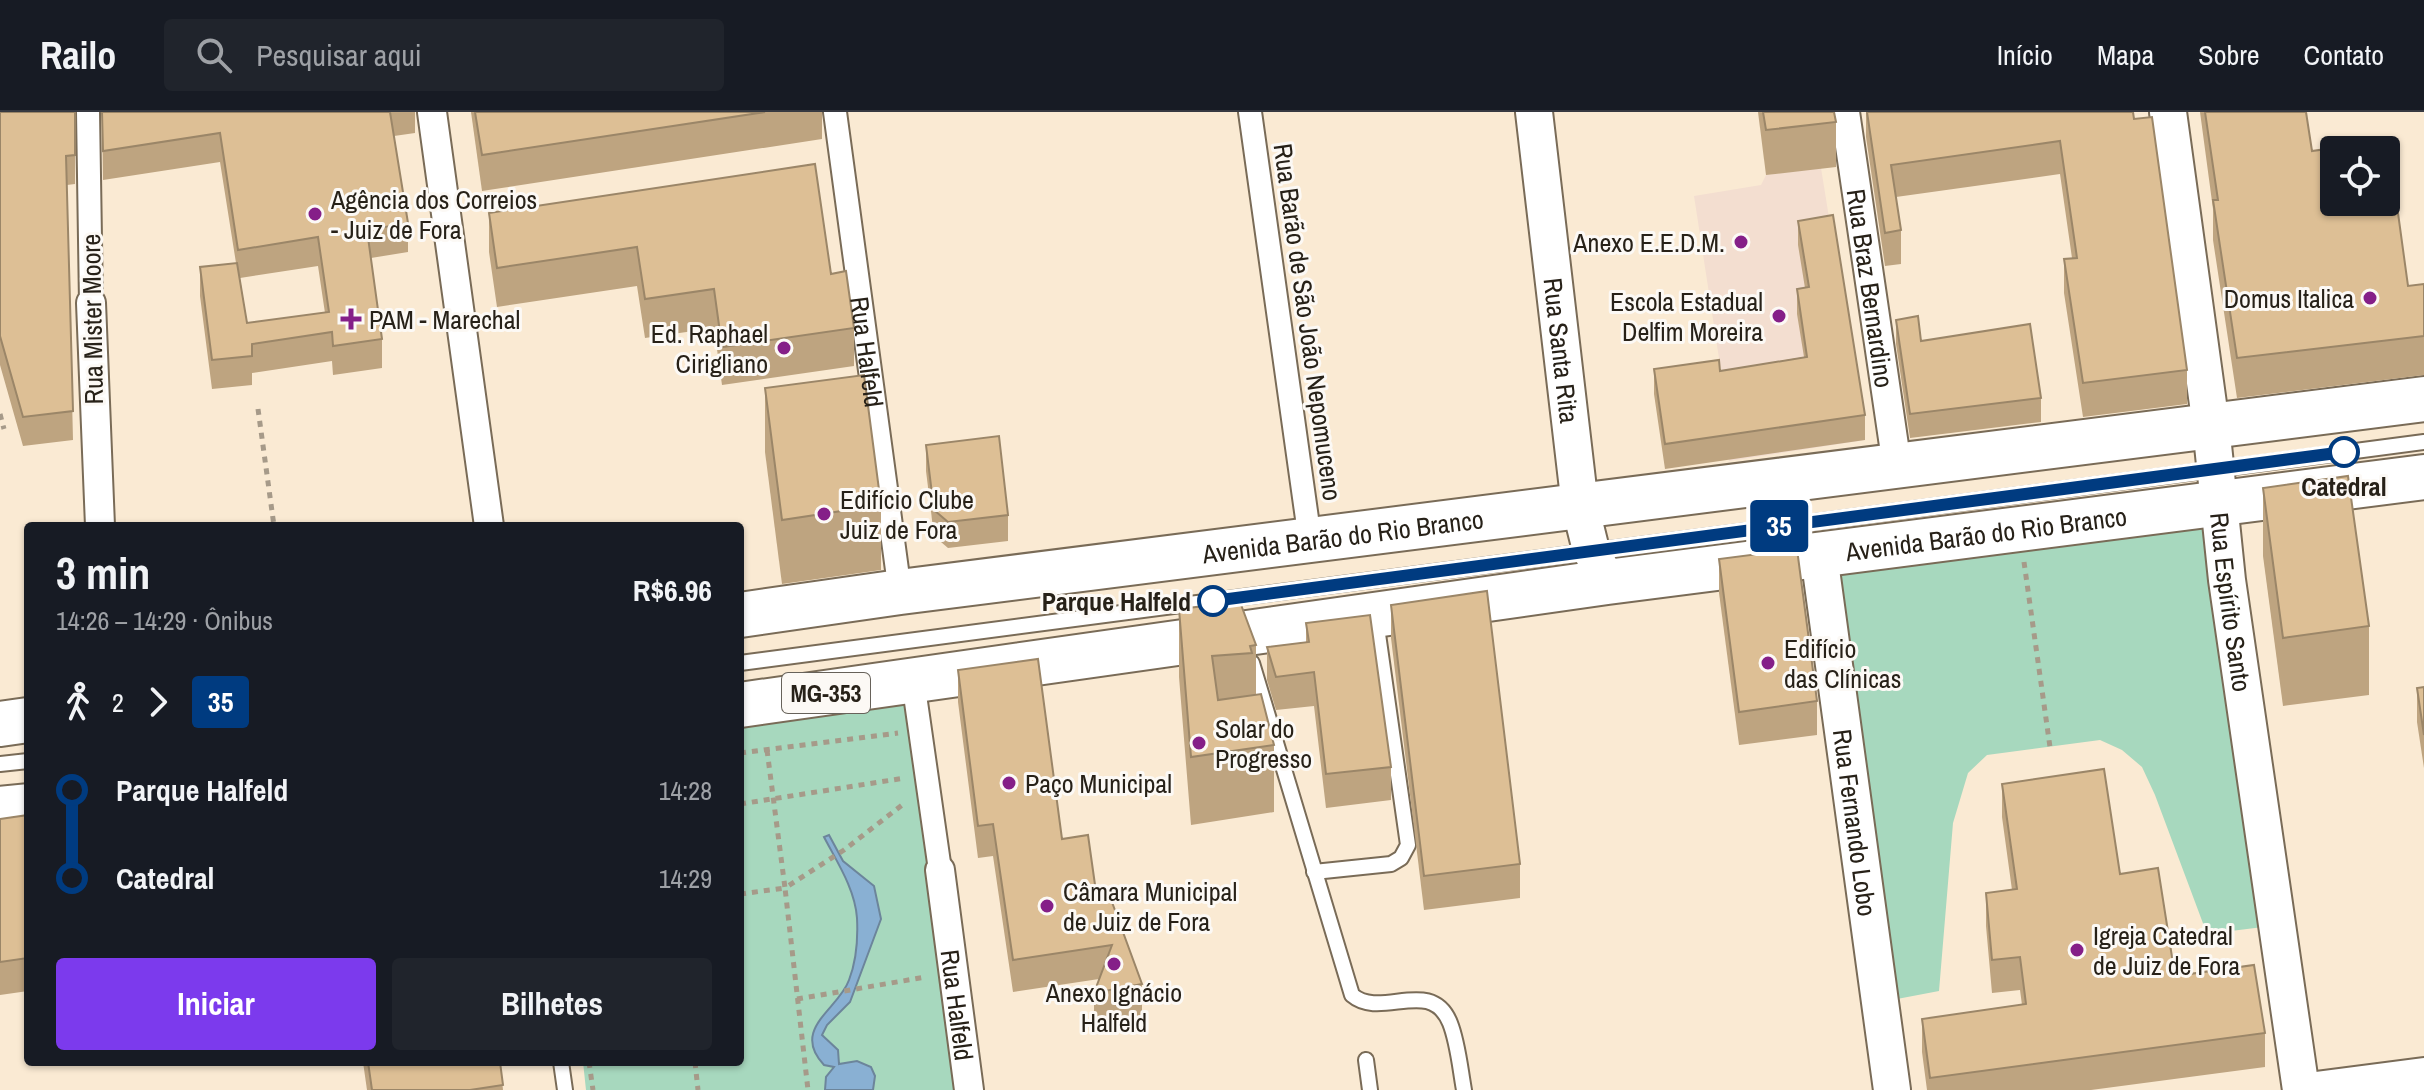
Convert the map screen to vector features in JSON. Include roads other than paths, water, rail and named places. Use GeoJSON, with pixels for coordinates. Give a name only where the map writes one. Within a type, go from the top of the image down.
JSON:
{"type":"FeatureCollection","features":[{"type":"Feature","properties":{"kind":"main road","name":"Avenida Barão do Rio Branco"},"geometry":{"type":"LineString","coordinates":[[744,614],[900,592],[2424,399]]}},
{"type":"Feature","properties":{"kind":"main road","name":"Avenida Barão do Rio Branco"},"geometry":{"type":"LineString","coordinates":[[744,691],[863,688],[1376,615],[1599,566],[1819,555],[2019,529],[2216,486],[2424,477]]}},
{"type":"Feature","properties":{"kind":"main road"},"geometry":{"type":"LineString","coordinates":[[0,724],[24,721]]}},
{"type":"Feature","properties":{"kind":"main road"},"geometry":{"type":"LineString","coordinates":[[0,809],[24,806]]}},
{"type":"Feature","properties":{"kind":"street","name":"Rua Mister Moore"},"geometry":{"type":"LineString","coordinates":[[88,112],[95,479],[100,522]]}},
{"type":"Feature","properties":{"kind":"street"},"geometry":{"type":"LineString","coordinates":[[432,112],[488,522]]}},
{"type":"Feature","properties":{"kind":"street","name":"Rua Halfeld"},"geometry":{"type":"LineString","coordinates":[[835,112],[900,592]]}},
{"type":"Feature","properties":{"kind":"street","name":"Rua Barão de São João Nepomuceno"},"geometry":{"type":"LineString","coordinates":[[1250,112],[1310,540]]}},
{"type":"Feature","properties":{"kind":"street","name":"Rua Santa Rita"},"geometry":{"type":"LineString","coordinates":[[1534,112],[1580,506],[1599,566]]}},
{"type":"Feature","properties":{"kind":"street","name":"Rua Braz Bernardino"},"geometry":{"type":"LineString","coordinates":[[1845,112],[1897,466]]}},
{"type":"Feature","properties":{"kind":"street","name":"Rua Espírito Santo"},"geometry":{"type":"LineString","coordinates":[[2168,112],[2211,426],[2216,486],[2301,1090]]}},
{"type":"Feature","properties":{"kind":"street","name":"Rua Fernando Lobo"},"geometry":{"type":"LineString","coordinates":[[1819,555],[1892,1090]]}},
{"type":"Feature","properties":{"kind":"street","name":"Rua Halfeld"},"geometry":{"type":"LineString","coordinates":[[913,681],[969,1090]]}},
{"type":"Feature","properties":{"kind":"street"},"geometry":{"type":"LineString","coordinates":[[2316,1090],[2424,1076]]}},
{"type":"Feature","properties":{"kind":"lane","name":"Avenida Barão do Rio Branco"},"geometry":{"type":"LineString","coordinates":[[744,691],[1599,566],[2216,486],[2424,442]]}},
{"type":"Feature","properties":{"kind":"lane"},"geometry":{"type":"LineString","coordinates":[[1314,872],[1391,864],[1401,858],[1408,845],[1376,615]]}},
{"type":"Feature","properties":{"kind":"lane"},"geometry":{"type":"LineString","coordinates":[[1247,633],[1255,675],[1352,995],[1369,1004],[1420,998],[1435,1003],[1450,1022],[1464,1090]]}},
{"type":"Feature","properties":{"kind":"lane"},"geometry":{"type":"LineString","coordinates":[[0,764],[24,761]]}},
{"type":"Feature","properties":{"kind":"lane"},"geometry":{"type":"LineString","coordinates":[[1366,1060],[1370,1090]]}},
{"type":"Feature","properties":{"kind":"lane"},"geometry":{"type":"LineString","coordinates":[[562,1066],[565,1090]]}},
{"type":"Feature","properties":{"kind":"water"},"geometry":{"type":"Polygon","coordinates":[[[829,835],[843,861],[874,886],[881,919],[850,1002],[827,1025],[822,1035],[838,1050],[839,1064],[857,1061],[871,1067],[875,1076],[873,1090],[825,1090],[826,1077],[834,1067],[824,1065],[812,1041],[820,1020],[844,991],[849,980],[857,942],[856,907],[845,876],[824,837],[829,835]]]}},
{"type":"Feature","properties":{"kind":"place","name":"Agência dos Correios - Juiz de Fora"},"geometry":{"type":"Point","coordinates":[315,214]}},
{"type":"Feature","properties":{"kind":"place","name":"Anexo E.E.D.M."},"geometry":{"type":"Point","coordinates":[1741,242]}},
{"type":"Feature","properties":{"kind":"place","name":"Domus Italica"},"geometry":{"type":"Point","coordinates":[2370,298]}},
{"type":"Feature","properties":{"kind":"place","name":"Escola Estadual Delfim Moreira"},"geometry":{"type":"Point","coordinates":[1779,316]}},
{"type":"Feature","properties":{"kind":"place","name":"PAM - Marechal"},"geometry":{"type":"Point","coordinates":[351,319]}},
{"type":"Feature","properties":{"kind":"place","name":"Ed. Raphael Cirigliano"},"geometry":{"type":"Point","coordinates":[784,348]}},
{"type":"Feature","properties":{"kind":"place","name":"Catedral"},"geometry":{"type":"Point","coordinates":[2344,452]}},
{"type":"Feature","properties":{"kind":"place","name":"Edifício Clube Juiz de Fora"},"geometry":{"type":"Point","coordinates":[824,514]}},
{"type":"Feature","properties":{"kind":"place","name":"Parque Halfeld"},"geometry":{"type":"Point","coordinates":[1213,601]}},
{"type":"Feature","properties":{"kind":"place","name":"Edifício das Clínicas"},"geometry":{"type":"Point","coordinates":[1768,663]}},
{"type":"Feature","properties":{"kind":"place","name":"Solar do Progresso"},"geometry":{"type":"Point","coordinates":[1199,743]}},
{"type":"Feature","properties":{"kind":"place","name":"Paço Municipal"},"geometry":{"type":"Point","coordinates":[1009,783]}},
{"type":"Feature","properties":{"kind":"place","name":"Câmara Municipal de Juiz de Fora"},"geometry":{"type":"Point","coordinates":[1047,906]}},
{"type":"Feature","properties":{"kind":"place","name":"Igreja Catedral de Juiz de Fora"},"geometry":{"type":"Point","coordinates":[2077,950]}},
{"type":"Feature","properties":{"kind":"place","name":"Anexo Ignácio Halfeld"},"geometry":{"type":"Point","coordinates":[1114,964]}}]}
